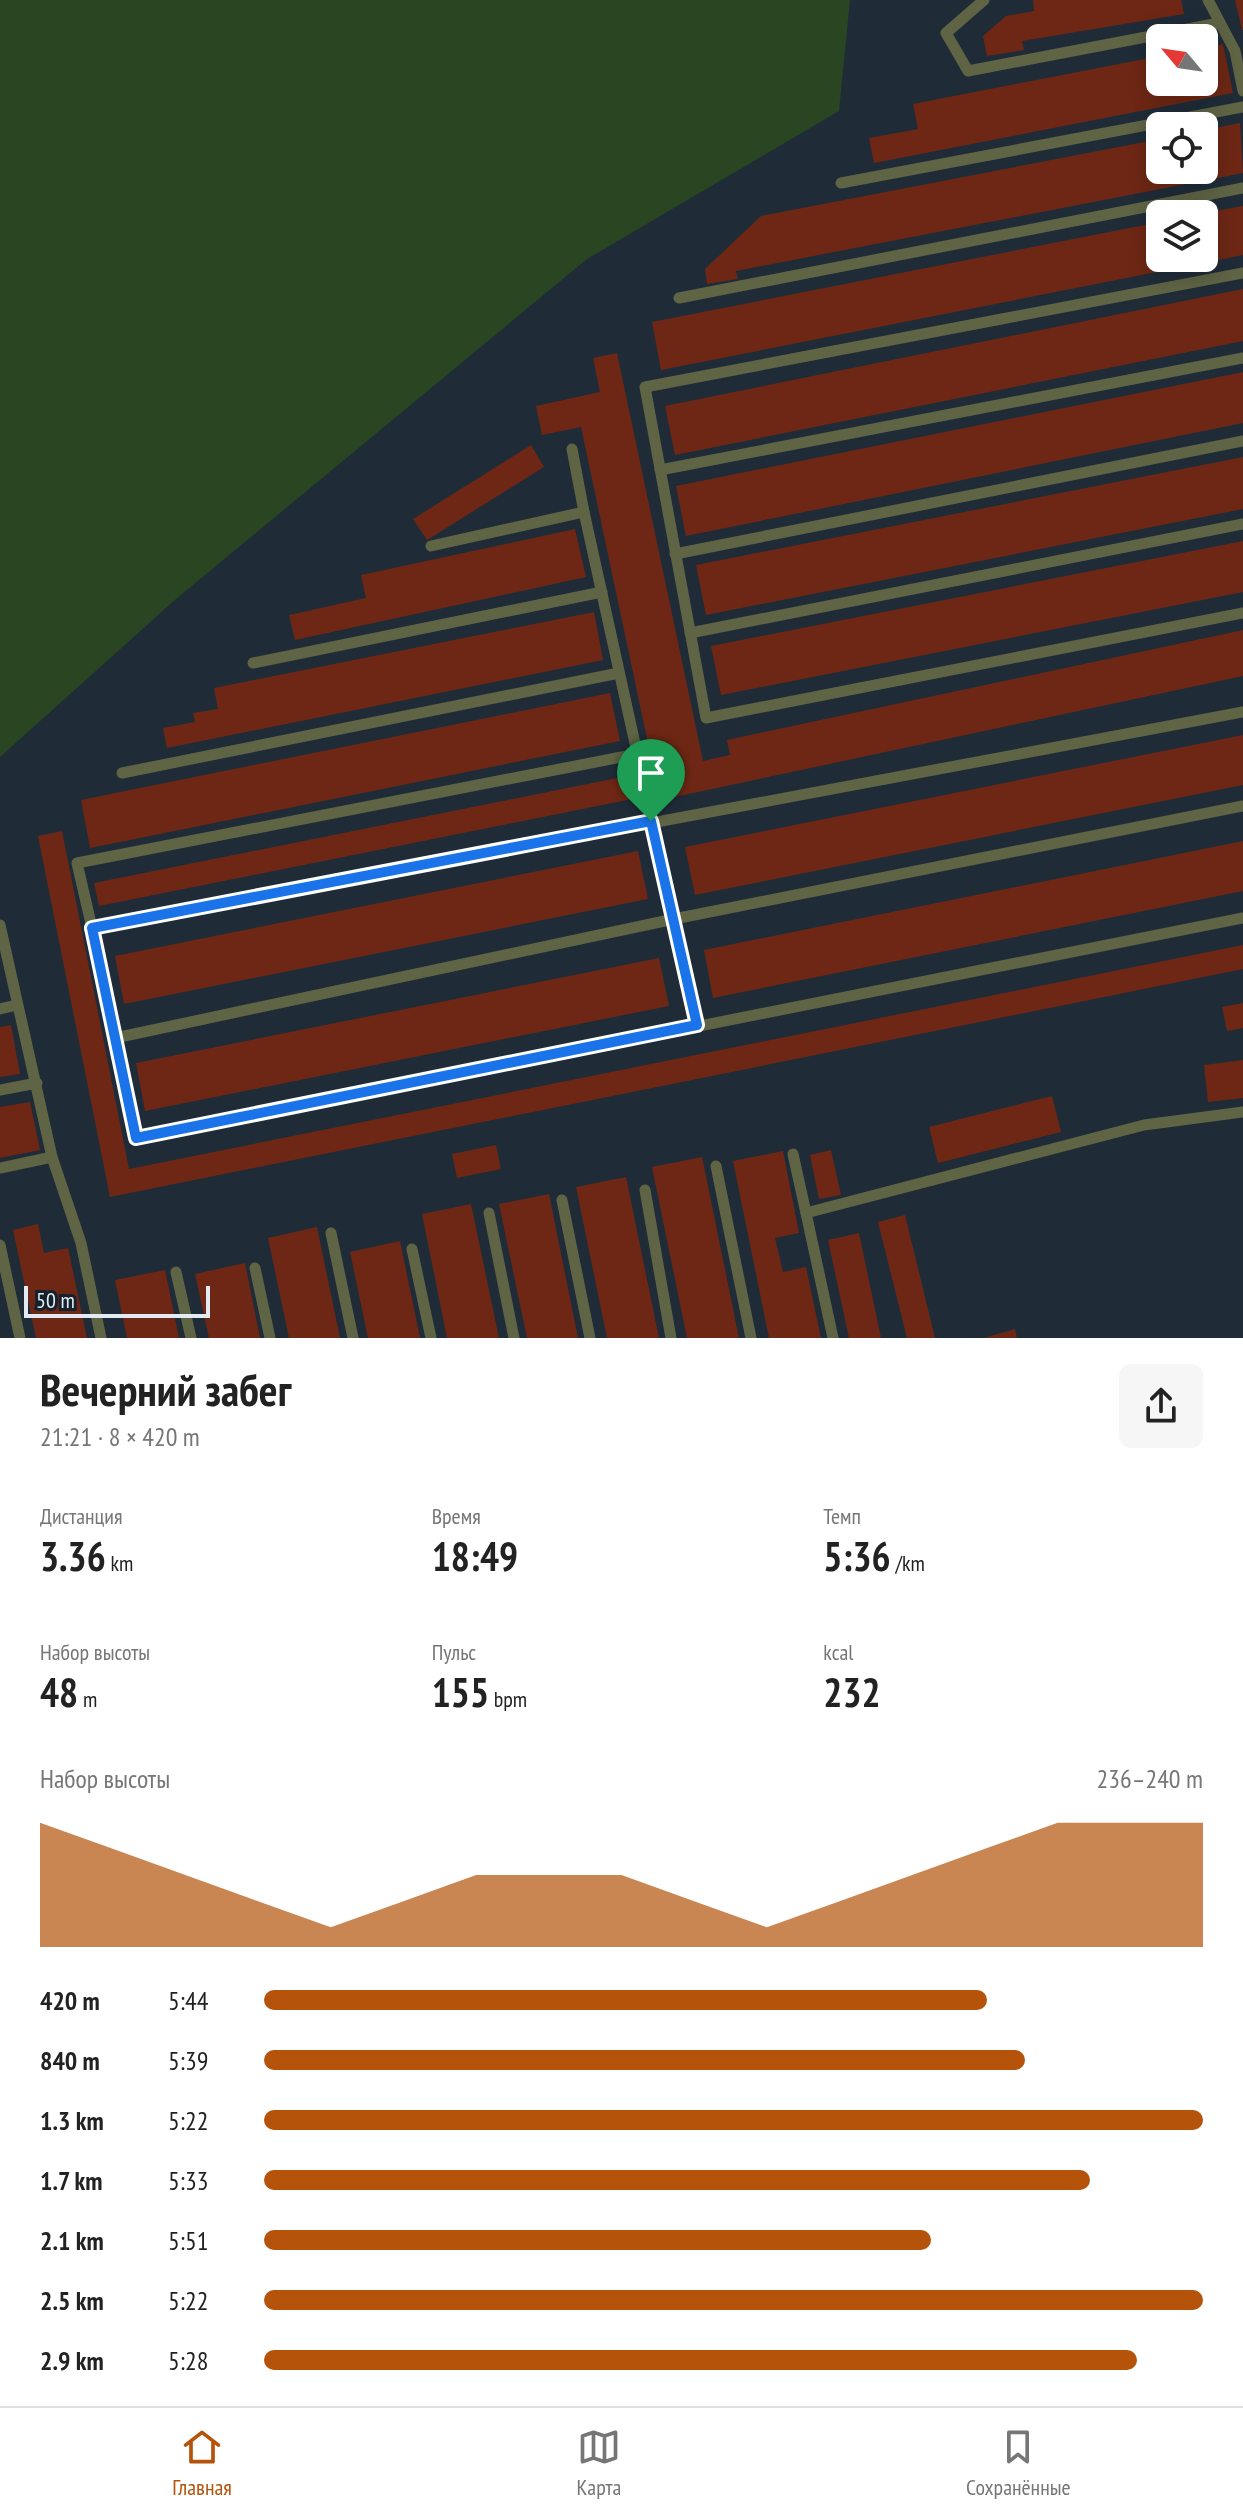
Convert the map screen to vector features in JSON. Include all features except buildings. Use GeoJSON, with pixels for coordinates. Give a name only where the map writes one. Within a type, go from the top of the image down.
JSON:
{"type":"FeatureCollection","features":[{"type":"Feature","properties":{"kind":"lane"},"geometry":{"type":"LineString","coordinates":[[984,0],[946,33],[968,71],[1219,23]]}},
{"type":"Feature","properties":{"kind":"lane"},"geometry":{"type":"LineString","coordinates":[[1208,0],[1235,51],[1243,91]]}},
{"type":"Feature","properties":{"kind":"lane"},"geometry":{"type":"LineString","coordinates":[[841,183],[1243,107]]}},
{"type":"Feature","properties":{"kind":"lane"},"geometry":{"type":"LineString","coordinates":[[679,298],[1243,188]]}},
{"type":"Feature","properties":{"kind":"lane"},"geometry":{"type":"LineString","coordinates":[[1243,273],[645,387],[706,718],[1243,613]]}},
{"type":"Feature","properties":{"kind":"lane"},"geometry":{"type":"LineString","coordinates":[[660,470],[1243,358]]}},
{"type":"Feature","properties":{"kind":"lane"},"geometry":{"type":"LineString","coordinates":[[675,554],[1243,441]]}},
{"type":"Feature","properties":{"kind":"lane"},"geometry":{"type":"LineString","coordinates":[[572,449],[697,1025]]}},
{"type":"Feature","properties":{"kind":"lane"},"geometry":{"type":"LineString","coordinates":[[431,546],[584,512]]}},
{"type":"Feature","properties":{"kind":"lane"},"geometry":{"type":"LineString","coordinates":[[690,633],[1243,524]]}},
{"type":"Feature","properties":{"kind":"lane"},"geometry":{"type":"LineString","coordinates":[[253,663],[602,592]]}},
{"type":"Feature","properties":{"kind":"lane"},"geometry":{"type":"LineString","coordinates":[[122,773],[619,673]]}},
{"type":"Feature","properties":{"kind":"lane"},"geometry":{"type":"LineString","coordinates":[[92,928],[1243,712]]}},
{"type":"Feature","properties":{"kind":"lane"},"geometry":{"type":"LineString","coordinates":[[637,754],[77,863],[136,1138],[1243,918]]}},
{"type":"Feature","properties":{"kind":"lane"},"geometry":{"type":"LineString","coordinates":[[115,1038],[674,919],[1243,806]]}},
{"type":"Feature","properties":{"kind":"lane"},"geometry":{"type":"LineString","coordinates":[[0,925],[52,1157],[81,1243],[101,1338]]}},
{"type":"Feature","properties":{"kind":"lane"},"geometry":{"type":"LineString","coordinates":[[0,1009],[17,1005]]}},
{"type":"Feature","properties":{"kind":"lane"},"geometry":{"type":"LineString","coordinates":[[0,1090],[37,1083]]}},
{"type":"Feature","properties":{"kind":"lane"},"geometry":{"type":"LineString","coordinates":[[806,1213],[1144,1125],[1243,1112]]}},
{"type":"Feature","properties":{"kind":"lane"},"geometry":{"type":"LineString","coordinates":[[793,1154],[833,1338]]}},
{"type":"Feature","properties":{"kind":"lane"},"geometry":{"type":"LineString","coordinates":[[0,1168],[52,1157]]}},
{"type":"Feature","properties":{"kind":"lane"},"geometry":{"type":"LineString","coordinates":[[716,1166],[751,1338]]}},
{"type":"Feature","properties":{"kind":"lane"},"geometry":{"type":"LineString","coordinates":[[645,1190],[671,1338]]}},
{"type":"Feature","properties":{"kind":"lane"},"geometry":{"type":"LineString","coordinates":[[562,1200],[590,1338]]}},
{"type":"Feature","properties":{"kind":"lane"},"geometry":{"type":"LineString","coordinates":[[489,1213],[514,1338]]}},
{"type":"Feature","properties":{"kind":"lane"},"geometry":{"type":"LineString","coordinates":[[331,1233],[353,1338]]}},
{"type":"Feature","properties":{"kind":"lane"},"geometry":{"type":"LineString","coordinates":[[0,1245],[20,1338]]}},
{"type":"Feature","properties":{"kind":"lane"},"geometry":{"type":"LineString","coordinates":[[412,1249],[431,1338]]}},
{"type":"Feature","properties":{"kind":"lane"},"geometry":{"type":"LineString","coordinates":[[255,1268],[270,1338]]}},
{"type":"Feature","properties":{"kind":"lane"},"geometry":{"type":"LineString","coordinates":[[176,1272],[191,1338]]}},
{"type":"Feature","properties":{"kind":"green space"},"geometry":{"type":"Polygon","coordinates":[[[0,0],[850,0],[839,111],[587,259],[176,599],[0,757],[0,0]]]}},
{"type":"Feature","properties":{"kind":"route"},"geometry":{"type":"LineString","coordinates":[[651,821],[697,1025],[136,1138],[92,928],[651,821]]}}]}
